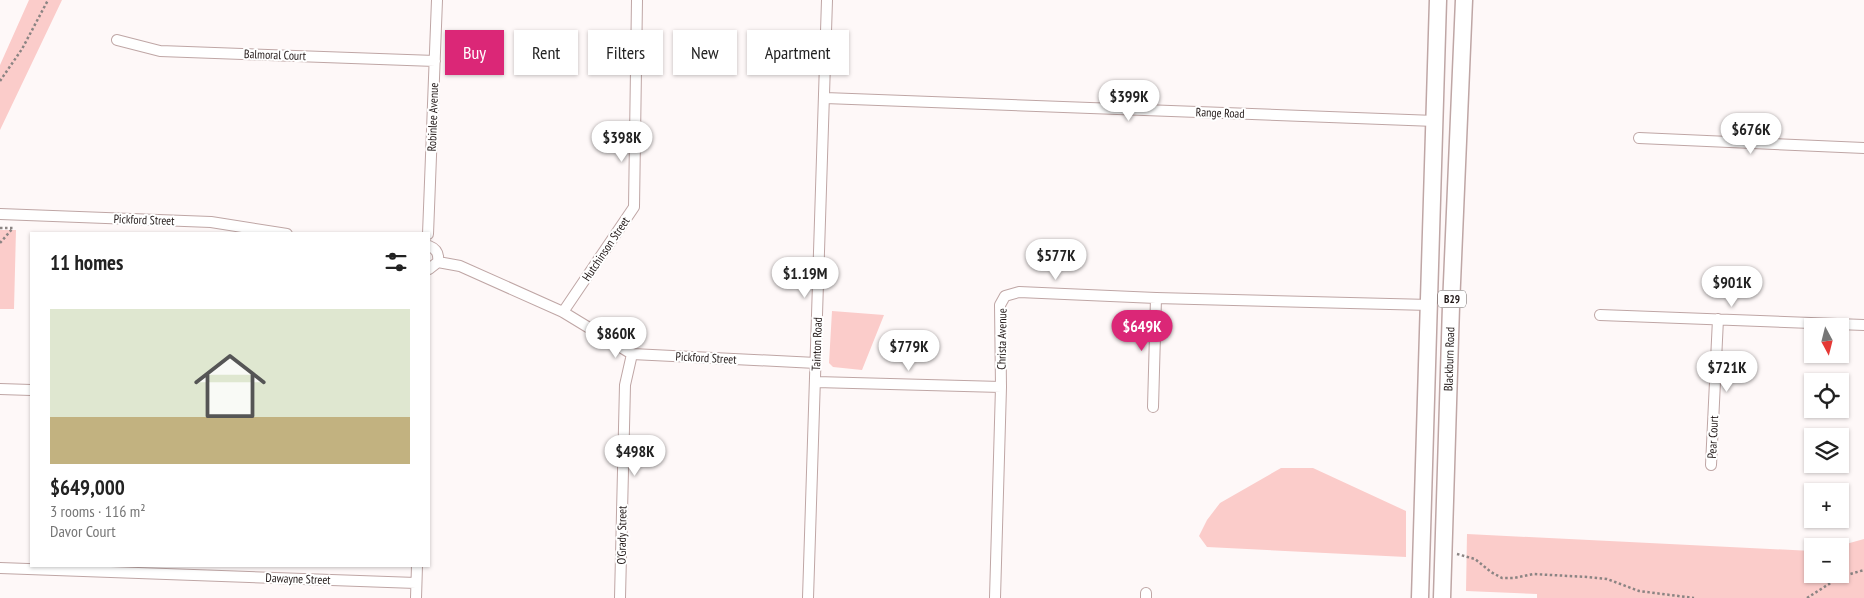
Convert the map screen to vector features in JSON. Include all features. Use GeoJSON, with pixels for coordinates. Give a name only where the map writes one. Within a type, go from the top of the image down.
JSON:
{"type":"FeatureCollection","features":[{"type":"Feature","properties":{"kind":"main road","name":"Blackburn Road"},"geometry":{"type":"LineString","coordinates":[[1420,598],[1438,0]]}},
{"type":"Feature","properties":{"kind":"main road","name":"Blackburn Road"},"geometry":{"type":"LineString","coordinates":[[1442,598],[1464,0]]}},
{"type":"Feature","properties":{"kind":"main road"},"geometry":{"type":"LineString","coordinates":[[1430,305],[1452,306]]}},
{"type":"Feature","properties":{"kind":"street","name":"Robinlee Avenue"},"geometry":{"type":"LineString","coordinates":[[428,232],[438,0]]}},
{"type":"Feature","properties":{"kind":"street","name":"Hutchinson Street"},"geometry":{"type":"LineString","coordinates":[[563,312],[634,207],[637,0]]}},
{"type":"Feature","properties":{"kind":"street","name":"Tainton Road"},"geometry":{"type":"LineString","coordinates":[[808,598],[827,0]]}},
{"type":"Feature","properties":{"kind":"street","name":"Balmoral Court"},"geometry":{"type":"LineString","coordinates":[[117,40],[160,51],[435,60]]}},
{"type":"Feature","properties":{"kind":"street","name":"Range Road"},"geometry":{"type":"LineString","coordinates":[[825,98],[1435,121]]}},
{"type":"Feature","properties":{"kind":"street"},"geometry":{"type":"LineString","coordinates":[[1639,138],[1864,148]]}},
{"type":"Feature","properties":{"kind":"street","name":"Pickford Street"},"geometry":{"type":"LineString","coordinates":[[0,214],[212,222],[274,232]]}},
{"type":"Feature","properties":{"kind":"street"},"geometry":{"type":"LineString","coordinates":[[430,246],[435,248],[438,255],[438,262],[435,266],[430,268]]}},
{"type":"Feature","properties":{"kind":"street","name":"Pickford Street"},"geometry":{"type":"LineString","coordinates":[[438,262],[460,266],[563,312],[632,354],[816,363]]}},
{"type":"Feature","properties":{"kind":"street","name":"Christa Avenue"},"geometry":{"type":"LineString","coordinates":[[995,598],[1001,387],[1000,305],[1005,296],[1019,292],[1156,298],[1430,305]]}},
{"type":"Feature","properties":{"kind":"street"},"geometry":{"type":"LineString","coordinates":[[1153,407],[1156,298]]}},
{"type":"Feature","properties":{"kind":"street"},"geometry":{"type":"LineString","coordinates":[[1600,315],[1864,326]]}},
{"type":"Feature","properties":{"kind":"street","name":"Pear Court"},"geometry":{"type":"LineString","coordinates":[[1711,465],[1718,319]]}},
{"type":"Feature","properties":{"kind":"street","name":"O'Grady Street"},"geometry":{"type":"LineString","coordinates":[[620,598],[625,385],[632,354]]}},
{"type":"Feature","properties":{"kind":"street"},"geometry":{"type":"LineString","coordinates":[[816,382],[1001,387]]}},
{"type":"Feature","properties":{"kind":"street"},"geometry":{"type":"LineString","coordinates":[[0,389],[30,390]]}},
{"type":"Feature","properties":{"kind":"street"},"geometry":{"type":"LineString","coordinates":[[416,598],[417,567]]}},
{"type":"Feature","properties":{"kind":"street","name":"Dawayne Street"},"geometry":{"type":"LineString","coordinates":[[0,568],[416,583]]}},
{"type":"Feature","properties":{"kind":"path"},"geometry":{"type":"LineString","coordinates":[[0,81],[22,49],[48,0]]}},
{"type":"Feature","properties":{"kind":"path"},"geometry":{"type":"LineString","coordinates":[[0,228],[14,228],[0,243]]}},
{"type":"Feature","properties":{"kind":"path"},"geometry":{"type":"LineString","coordinates":[[1444,550],[1475,559],[1490,572],[1502,578],[1514,578],[1533,574],[1607,579],[1639,591],[1694,598]]}},
{"type":"Feature","properties":{"kind":"path"},"geometry":{"type":"LineString","coordinates":[[1807,598],[1840,577],[1864,570]]}},
{"type":"Feature","properties":{"kind":"shaded area"},"geometry":{"type":"Polygon","coordinates":[[[29,0],[62,0],[0,130],[0,65],[29,0]]]}},
{"type":"Feature","properties":{"kind":"shaded area"},"geometry":{"type":"Polygon","coordinates":[[[0,230],[16,230],[14,309],[0,309],[0,230]]]}},
{"type":"Feature","properties":{"kind":"shaded area"},"geometry":{"type":"Polygon","coordinates":[[[832,311],[884,315],[862,370],[833,367],[829,363],[832,311]]]}},
{"type":"Feature","properties":{"kind":"shaded area"},"geometry":{"type":"Polygon","coordinates":[[[1281,468],[1313,468],[1406,511],[1406,557],[1207,547],[1199,536],[1207,520],[1220,503],[1281,468]]]}},
{"type":"Feature","properties":{"kind":"shaded area"},"geometry":{"type":"Polygon","coordinates":[[[1467,534],[1804,551],[1804,583],[1849,583],[1849,543],[1864,539],[1864,598],[1537,598],[1537,594],[1466,591],[1467,534]]]}}]}
